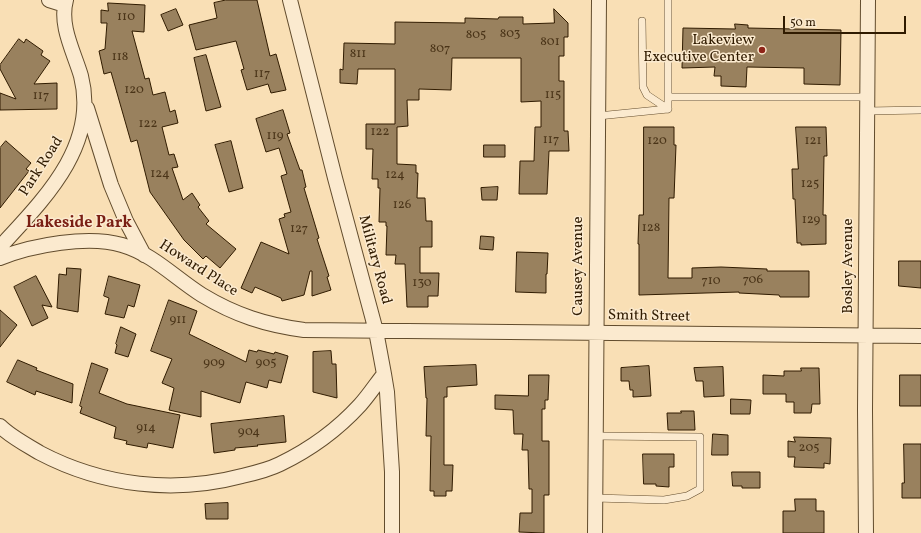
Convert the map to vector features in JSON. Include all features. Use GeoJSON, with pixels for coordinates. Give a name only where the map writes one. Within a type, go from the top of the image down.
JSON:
{"type":"FeatureCollection","features":[{"type":"Feature","properties":{"kind":"street"},"geometry":{"type":"LineString","coordinates":[[50,0],[66,2]]}},
{"type":"Feature","properties":{"kind":"street","name":"Military Road"},"geometry":{"type":"LineString","coordinates":[[290,0],[376,332],[387,392],[392,472],[392,533]]}},
{"type":"Feature","properties":{"kind":"street","name":"Causey Avenue"},"geometry":{"type":"LineString","coordinates":[[595,533],[599,0]]}},
{"type":"Feature","properties":{"kind":"street","name":"Bosley Avenue"},"geometry":{"type":"LineString","coordinates":[[866,533],[868,0]]}},
{"type":"Feature","properties":{"kind":"street","name":"Park Road"},"geometry":{"type":"LineString","coordinates":[[0,246],[33,212],[56,182],[75,150],[82,130],[85,114],[85,99],[81,77],[65,28],[66,2]]}},
{"type":"Feature","properties":{"kind":"street","name":"Howard Place"},"geometry":{"type":"LineString","coordinates":[[85,99],[111,185],[126,221],[144,254]]}},
{"type":"Feature","properties":{"kind":"street","name":"Howard Place"},"geometry":{"type":"LineString","coordinates":[[0,258],[11,253],[40,246],[70,242],[99,242],[122,245],[144,254],[168,269],[201,294],[227,309],[256,320],[304,330],[376,332]]}},
{"type":"Feature","properties":{"kind":"street","name":"Smith Street"},"geometry":{"type":"LineString","coordinates":[[376,332],[921,336]]}},
{"type":"Feature","properties":{"kind":"street"},"geometry":{"type":"LineString","coordinates":[[0,426],[31,448],[55,460],[85,473],[117,481],[157,486],[190,485],[223,481],[261,471],[280,464],[309,448],[335,428],[360,405],[384,374]]}},
{"type":"Feature","properties":{"kind":"lane"},"geometry":{"type":"LineString","coordinates":[[668,0],[668,109]]}},
{"type":"Feature","properties":{"kind":"lane"},"geometry":{"type":"LineString","coordinates":[[642,21],[643,87],[647,95],[668,109]]}},
{"type":"Feature","properties":{"kind":"lane"},"geometry":{"type":"LineString","coordinates":[[668,97],[868,104],[921,110]]}},
{"type":"Feature","properties":{"kind":"lane"},"geometry":{"type":"LineString","coordinates":[[598,116],[668,109]]}},
{"type":"Feature","properties":{"kind":"lane"},"geometry":{"type":"LineString","coordinates":[[595,436],[700,437],[700,489],[687,496],[664,500],[595,498]]}},
{"type":"Feature","properties":{"kind":"building"},"geometry":{"type":"Polygon","coordinates":[[[226,0],[257,0],[270,56],[276,54],[286,90],[271,93],[268,84],[247,90],[241,70],[244,69],[236,41],[196,50],[189,25],[217,18],[214,3],[226,0]]]}},
{"type":"Feature","properties":{"kind":"building"},"geometry":{"type":"Polygon","coordinates":[[[108,3],[145,5],[144,32],[132,31],[145,79],[149,78],[153,95],[165,92],[170,112],[175,110],[178,123],[162,127],[169,155],[174,154],[178,167],[172,168],[183,200],[192,193],[200,205],[198,207],[209,221],[206,224],[236,249],[220,268],[206,256],[203,259],[184,240],[150,192],[137,140],[131,142],[111,72],[104,74],[99,51],[105,49],[107,23],[101,23],[101,10],[108,11],[108,3]]]}},
{"type":"Feature","properties":{"kind":"building"},"geometry":{"type":"Polygon","coordinates":[[[176,9],[183,25],[168,31],[161,15],[176,9]]]}},
{"type":"Feature","properties":{"kind":"building"},"geometry":{"type":"Polygon","coordinates":[[[554,9],[568,23],[568,37],[564,37],[564,56],[559,56],[559,81],[564,81],[564,131],[568,131],[569,151],[549,151],[547,194],[519,194],[520,161],[534,161],[535,127],[541,127],[541,101],[521,102],[521,58],[452,58],[451,90],[419,89],[419,100],[407,100],[408,126],[397,127],[397,164],[416,165],[416,173],[418,173],[417,198],[425,198],[426,221],[432,221],[432,247],[420,247],[420,273],[439,273],[438,296],[428,296],[428,307],[407,307],[405,264],[395,264],[396,255],[386,255],[387,226],[386,222],[379,222],[380,188],[378,188],[378,179],[372,179],[373,149],[366,149],[366,124],[395,124],[395,69],[358,69],[357,84],[340,83],[340,69],[343,70],[344,43],[395,44],[395,22],[465,23],[465,18],[498,19],[499,17],[523,17],[523,24],[554,23],[554,9]]]}},
{"type":"Feature","properties":{"kind":"building","name":"Lakeview Executive Center"},"geometry":{"type":"Polygon","coordinates":[[[735,24],[748,25],[748,28],[841,30],[840,85],[804,84],[804,68],[747,67],[746,87],[721,86],[721,76],[714,76],[715,67],[682,68],[683,28],[735,29],[735,24]]]}},
{"type":"Feature","properties":{"kind":"building"},"geometry":{"type":"Polygon","coordinates":[[[19,39],[24,43],[26,39],[43,51],[41,55],[50,61],[34,84],[57,83],[57,109],[0,110],[0,93],[16,99],[0,69],[0,65],[19,39]]]}},
{"type":"Feature","properties":{"kind":"building"},"geometry":{"type":"Polygon","coordinates":[[[206,55],[221,107],[206,111],[194,58],[206,55]]]}},
{"type":"Feature","properties":{"kind":"building"},"geometry":{"type":"Polygon","coordinates":[[[283,110],[290,133],[287,134],[300,170],[302,170],[306,187],[304,188],[319,238],[317,239],[329,276],[327,277],[331,290],[312,296],[312,271],[310,271],[304,295],[282,301],[281,298],[255,287],[252,293],[241,288],[261,242],[289,254],[279,219],[285,217],[284,214],[291,212],[281,176],[287,174],[279,148],[266,152],[256,119],[283,110]]]}},
{"type":"Feature","properties":{"kind":"building"},"geometry":{"type":"Polygon","coordinates":[[[644,127],[674,127],[674,145],[676,145],[674,198],[669,198],[668,278],[692,278],[692,268],[721,267],[767,269],[767,271],[809,271],[809,297],[780,297],[779,295],[739,292],[639,295],[638,244],[639,215],[643,215],[644,127]]]}},
{"type":"Feature","properties":{"kind":"building"},"geometry":{"type":"Polygon","coordinates":[[[796,127],[826,127],[827,156],[824,156],[823,215],[826,215],[826,244],[801,245],[801,243],[797,243],[792,169],[798,169],[796,127]]]}},
{"type":"Feature","properties":{"kind":"building"},"geometry":{"type":"Polygon","coordinates":[[[6,141],[31,163],[26,169],[29,171],[0,208],[0,148],[6,141]]]}},
{"type":"Feature","properties":{"kind":"building"},"geometry":{"type":"Polygon","coordinates":[[[231,141],[243,188],[229,192],[215,145],[231,141]]]}},
{"type":"Feature","properties":{"kind":"building"},"geometry":{"type":"Polygon","coordinates":[[[484,145],[505,145],[505,157],[484,157],[484,145]]]}},
{"type":"Feature","properties":{"kind":"building"},"geometry":{"type":"Polygon","coordinates":[[[498,187],[497,200],[482,200],[481,188],[498,187]]]}},
{"type":"Feature","properties":{"kind":"building"},"geometry":{"type":"Polygon","coordinates":[[[481,236],[494,237],[493,250],[480,249],[481,236]]]}},
{"type":"Feature","properties":{"kind":"building"},"geometry":{"type":"Polygon","coordinates":[[[517,252],[548,253],[546,293],[516,292],[517,252]]]}},
{"type":"Feature","properties":{"kind":"building"},"geometry":{"type":"Polygon","coordinates":[[[899,261],[921,261],[921,288],[899,286],[899,261]]]}},
{"type":"Feature","properties":{"kind":"building"},"geometry":{"type":"Polygon","coordinates":[[[67,268],[81,269],[78,312],[57,308],[59,274],[66,275],[67,268]]]}},
{"type":"Feature","properties":{"kind":"building"},"geometry":{"type":"Polygon","coordinates":[[[36,276],[52,307],[42,305],[48,318],[32,326],[14,287],[36,276]]]}},
{"type":"Feature","properties":{"kind":"building"},"geometry":{"type":"Polygon","coordinates":[[[109,276],[140,285],[134,307],[128,305],[124,318],[105,314],[109,298],[104,296],[109,276]]]}},
{"type":"Feature","properties":{"kind":"building"},"geometry":{"type":"Polygon","coordinates":[[[169,300],[197,311],[189,334],[246,362],[249,350],[257,352],[258,350],[274,354],[275,352],[288,356],[281,383],[269,380],[267,388],[246,382],[240,403],[201,391],[201,417],[169,410],[174,388],[162,383],[172,359],[151,351],[169,300]]]}},
{"type":"Feature","properties":{"kind":"building"},"geometry":{"type":"Polygon","coordinates":[[[0,310],[17,325],[0,347],[0,310]]]}},
{"type":"Feature","properties":{"kind":"building"},"geometry":{"type":"Polygon","coordinates":[[[121,327],[136,334],[128,357],[115,353],[121,327]]]}},
{"type":"Feature","properties":{"kind":"building"},"geometry":{"type":"Polygon","coordinates":[[[331,351],[332,364],[336,364],[337,398],[313,392],[313,352],[331,351]]]}},
{"type":"Feature","properties":{"kind":"building"},"geometry":{"type":"Polygon","coordinates":[[[18,360],[37,368],[36,370],[73,384],[72,403],[36,391],[35,395],[7,382],[18,360]]]}},
{"type":"Feature","properties":{"kind":"building"},"geometry":{"type":"Polygon","coordinates":[[[92,363],[108,369],[99,393],[127,404],[180,415],[173,448],[148,443],[147,448],[126,444],[127,441],[114,438],[116,427],[80,413],[82,407],[80,406],[92,363]]]}},
{"type":"Feature","properties":{"kind":"building"},"geometry":{"type":"Polygon","coordinates":[[[476,365],[477,385],[447,387],[447,397],[444,397],[444,465],[453,465],[452,491],[446,491],[446,496],[434,496],[434,491],[430,491],[431,436],[426,436],[427,398],[424,367],[476,365]]]}},
{"type":"Feature","properties":{"kind":"building"},"geometry":{"type":"Polygon","coordinates":[[[649,366],[651,396],[633,397],[633,390],[630,390],[629,381],[621,381],[621,368],[649,366]]]}},
{"type":"Feature","properties":{"kind":"building"},"geometry":{"type":"Polygon","coordinates":[[[723,367],[724,396],[704,397],[703,381],[696,381],[694,368],[723,367]]]}},
{"type":"Feature","properties":{"kind":"building"},"geometry":{"type":"Polygon","coordinates":[[[801,368],[819,368],[820,404],[812,404],[811,413],[794,413],[794,402],[786,402],[786,394],[763,394],[763,375],[784,376],[784,371],[801,371],[801,368]]]}},
{"type":"Feature","properties":{"kind":"building"},"geometry":{"type":"Polygon","coordinates":[[[529,375],[549,375],[548,400],[545,400],[545,409],[542,409],[542,441],[549,441],[549,495],[544,495],[544,533],[519,532],[520,513],[532,513],[532,489],[529,489],[528,450],[522,450],[523,434],[514,434],[513,410],[495,409],[495,395],[528,396],[529,375]]]}},
{"type":"Feature","properties":{"kind":"building"},"geometry":{"type":"Polygon","coordinates":[[[900,375],[921,375],[921,406],[900,406],[900,375]]]}},
{"type":"Feature","properties":{"kind":"building"},"geometry":{"type":"Polygon","coordinates":[[[731,399],[751,400],[750,414],[731,414],[731,399]]]}},
{"type":"Feature","properties":{"kind":"building"},"geometry":{"type":"Polygon","coordinates":[[[681,411],[694,411],[695,430],[668,430],[667,413],[681,413],[681,411]]]}},
{"type":"Feature","properties":{"kind":"building"},"geometry":{"type":"Polygon","coordinates":[[[284,416],[286,442],[235,448],[235,450],[214,453],[211,424],[284,416]]]}},
{"type":"Feature","properties":{"kind":"building"},"geometry":{"type":"Polygon","coordinates":[[[713,434],[728,435],[728,455],[712,455],[713,434]]]}},
{"type":"Feature","properties":{"kind":"building"},"geometry":{"type":"Polygon","coordinates":[[[794,437],[831,438],[830,464],[824,463],[824,468],[794,467],[795,457],[788,457],[788,441],[795,442],[794,437]]]}},
{"type":"Feature","properties":{"kind":"building"},"geometry":{"type":"Polygon","coordinates":[[[904,444],[921,444],[921,498],[902,498],[902,483],[904,483],[904,444]]]}},
{"type":"Feature","properties":{"kind":"building"},"geometry":{"type":"Polygon","coordinates":[[[643,454],[674,454],[674,467],[669,467],[669,487],[656,486],[656,484],[644,484],[643,454]]]}},
{"type":"Feature","properties":{"kind":"building"},"geometry":{"type":"Polygon","coordinates":[[[732,472],[760,472],[760,488],[742,488],[742,486],[733,486],[732,472]]]}},
{"type":"Feature","properties":{"kind":"building"},"geometry":{"type":"Polygon","coordinates":[[[795,499],[816,499],[816,511],[824,511],[824,533],[783,533],[783,511],[795,511],[795,499]]]}},
{"type":"Feature","properties":{"kind":"building"},"geometry":{"type":"Polygon","coordinates":[[[228,503],[228,519],[206,519],[205,504],[228,503]]]}},
{"type":"Feature","properties":{"kind":"place","name":"Lakeview Executive Center"},"geometry":{"type":"Point","coordinates":[762,50]}},
{"type":"Feature","properties":{"kind":"district","name":"Lakeside Park"},"geometry":{"type":"Point","coordinates":[79,224]}}]}
